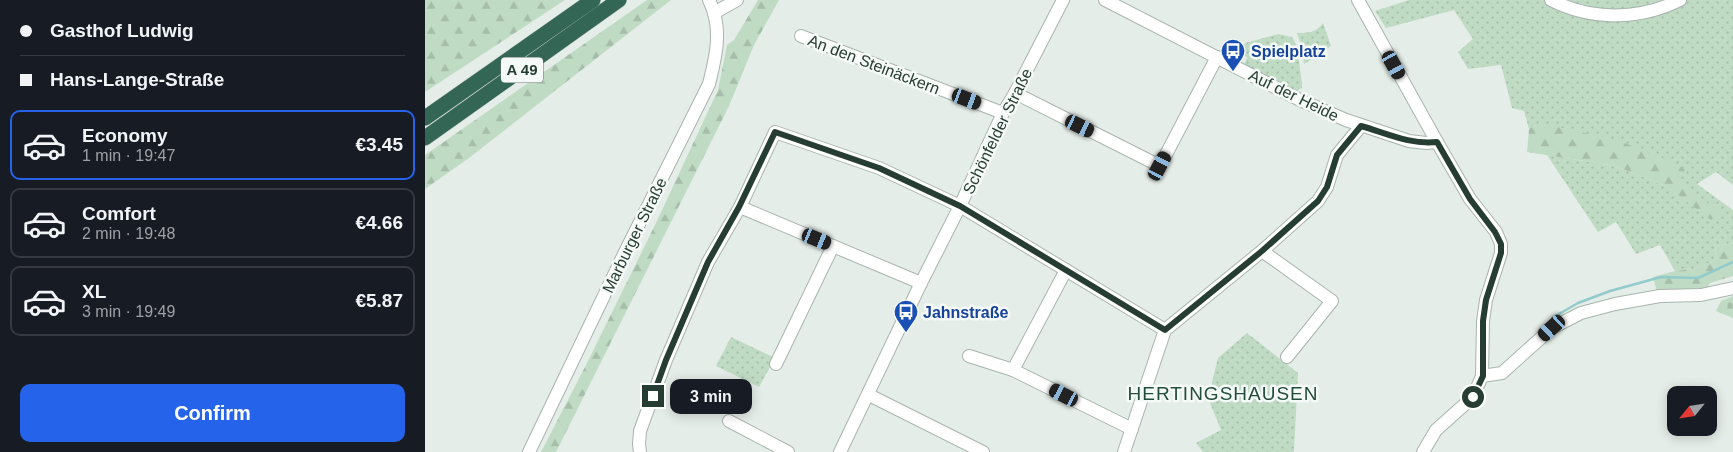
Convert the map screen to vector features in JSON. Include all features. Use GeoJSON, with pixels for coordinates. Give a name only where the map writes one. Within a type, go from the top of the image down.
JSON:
{"type":"FeatureCollection","features":[{"type":"Feature","properties":{"kind":"highway","name":"A 49"},"geometry":{"type":"LineString","coordinates":[[425,118],[593,0]]}},
{"type":"Feature","properties":{"kind":"highway","name":"A 49"},"geometry":{"type":"LineString","coordinates":[[425,138],[619,0]]}},
{"type":"Feature","properties":{"kind":"street","name":"Marburger Straße"},"geometry":{"type":"LineString","coordinates":[[529,452],[624,254],[709,84],[718,43],[714,13],[709,0]]}},
{"type":"Feature","properties":{"kind":"street"},"geometry":{"type":"LineString","coordinates":[[714,13],[737,0]]}},
{"type":"Feature","properties":{"kind":"street","name":"Schönfelder Straße"},"geometry":{"type":"LineString","coordinates":[[840,452],[960,206],[1003,113],[1063,0]]}},
{"type":"Feature","properties":{"kind":"street","name":"Auf der Heide"},"geometry":{"type":"LineString","coordinates":[[1105,0],[1300,100],[1361,126],[1409,141],[1437,142]]}},
{"type":"Feature","properties":{"kind":"street"},"geometry":{"type":"LineString","coordinates":[[1358,0],[1470,199],[1495,232],[1501,244],[1501,253],[1486,300],[1483,321],[1483,376],[1473,397],[1436,430],[1423,452]]}},
{"type":"Feature","properties":{"kind":"street"},"geometry":{"type":"LineString","coordinates":[[1551,0],[1579,11],[1618,16],[1646,12],[1680,0]]}},
{"type":"Feature","properties":{"kind":"street","name":"An den Steinäckern"},"geometry":{"type":"LineString","coordinates":[[801,36],[1003,113]]}},
{"type":"Feature","properties":{"kind":"street"},"geometry":{"type":"LineString","coordinates":[[1015,93],[1160,166],[1217,58]]}},
{"type":"Feature","properties":{"kind":"street"},"geometry":{"type":"LineString","coordinates":[[1124,452],[1165,330],[1262,251],[1318,201],[1327,187],[1337,155],[1361,126]]}},
{"type":"Feature","properties":{"kind":"street"},"geometry":{"type":"LineString","coordinates":[[641,452],[639,444],[640,431],[666,360],[708,262],[739,207],[775,132],[879,168],[960,206],[1165,330]]}},
{"type":"Feature","properties":{"kind":"street"},"geometry":{"type":"LineString","coordinates":[[739,207],[921,283]]}},
{"type":"Feature","properties":{"kind":"street"},"geometry":{"type":"LineString","coordinates":[[776,364],[833,246]]}},
{"type":"Feature","properties":{"kind":"street"},"geometry":{"type":"LineString","coordinates":[[1262,251],[1332,301],[1287,357]]}},
{"type":"Feature","properties":{"kind":"street"},"geometry":{"type":"LineString","coordinates":[[1013,370],[1066,270]]}},
{"type":"Feature","properties":{"kind":"street"},"geometry":{"type":"LineString","coordinates":[[1483,376],[1501,373],[1552,328],[1581,313],[1615,304],[1661,296],[1701,296],[1733,288]]}},
{"type":"Feature","properties":{"kind":"street"},"geometry":{"type":"LineString","coordinates":[[969,356],[1013,370],[1132,429]]}},
{"type":"Feature","properties":{"kind":"street"},"geometry":{"type":"LineString","coordinates":[[869,395],[983,452]]}},
{"type":"Feature","properties":{"kind":"street"},"geometry":{"type":"LineString","coordinates":[[729,421],[788,452]]}},
{"type":"Feature","properties":{"kind":"green space"},"geometry":{"type":"Polygon","coordinates":[[[425,0],[565,0],[425,92],[425,0]]]}},
{"type":"Feature","properties":{"kind":"green space"},"geometry":{"type":"Polygon","coordinates":[[[647,0],[671,0],[469,158],[425,189],[425,155],[647,0]]]}},
{"type":"Feature","properties":{"kind":"green space"},"geometry":{"type":"Polygon","coordinates":[[[758,0],[779,0],[754,45],[729,106],[556,452],[541,452],[656,223],[718,90],[727,45],[734,40],[758,0]]]}},
{"type":"Feature","properties":{"kind":"green space"},"geometry":{"type":"Polygon","coordinates":[[[1409,0],[1733,0],[1733,185],[1716,172],[1697,184],[1733,210],[1733,243],[1715,246],[1716,260],[1693,269],[1675,271],[1660,245],[1636,254],[1616,222],[1598,232],[1547,155],[1615,166],[1666,186],[1711,219],[1678,182],[1540,123],[1529,129],[1524,111],[1512,108],[1501,65],[1468,69],[1458,52],[1473,39],[1454,10],[1386,28],[1375,11],[1409,0]]]}},
{"type":"Feature","properties":{"kind":"green space"},"geometry":{"type":"Polygon","coordinates":[[[1323,23],[1331,46],[1304,64],[1297,33],[1315,31],[1323,23]]]}},
{"type":"Feature","properties":{"kind":"green space"},"geometry":{"type":"Polygon","coordinates":[[[1278,34],[1292,37],[1297,46],[1302,88],[1297,91],[1244,65],[1247,57],[1241,54],[1245,43],[1278,34]]]}},
{"type":"Feature","properties":{"kind":"green space"},"geometry":{"type":"Polygon","coordinates":[[[1540,123],[1617,140],[1675,163],[1685,170],[1678,182],[1723,214],[1711,220],[1666,186],[1615,166],[1527,152],[1529,129],[1540,123]]]}},
{"type":"Feature","properties":{"kind":"green space"},"geometry":{"type":"Polygon","coordinates":[[[1733,243],[1733,276],[1710,283],[1706,290],[1657,292],[1653,277],[1675,271],[1693,269],[1716,260],[1715,246],[1733,243]]]}},
{"type":"Feature","properties":{"kind":"green space"},"geometry":{"type":"Polygon","coordinates":[[[1733,296],[1733,318],[1716,311],[1721,301],[1733,296]]]}},
{"type":"Feature","properties":{"kind":"green space"},"geometry":{"type":"Polygon","coordinates":[[[1247,333],[1298,373],[1294,452],[1203,452],[1196,443],[1221,430],[1208,398],[1218,358],[1247,333]]]}},
{"type":"Feature","properties":{"kind":"green space"},"geometry":{"type":"Polygon","coordinates":[[[731,337],[775,358],[759,387],[716,366],[731,337]]]}},
{"type":"Feature","properties":{"kind":"waterway"},"geometry":{"type":"LineString","coordinates":[[1552,318],[1578,303],[1610,291],[1661,277],[1698,278],[1733,262]]}},
{"type":"Feature","properties":{"kind":"place","name":"Spielplatz"},"geometry":{"type":"Point","coordinates":[1233,72]}},
{"type":"Feature","properties":{"kind":"place","name":"Jahnstraße"},"geometry":{"type":"Point","coordinates":[906,333]}},
{"type":"Feature","properties":{"kind":"district","name":"HERTINGSHAUSEN"},"geometry":{"type":"Point","coordinates":[1223,393]}},
{"type":"Feature","properties":{"kind":"route"},"geometry":{"type":"LineString","coordinates":[[653,396],[666,360],[708,262],[739,207],[775,132],[879,168],[960,206],[1165,330],[1262,251],[1318,201],[1327,187],[1337,155],[1361,126],[1409,141],[1437,142],[1470,199],[1487,220],[1501,244],[1501,253],[1486,300],[1483,321],[1483,376],[1473,397]]}}]}
